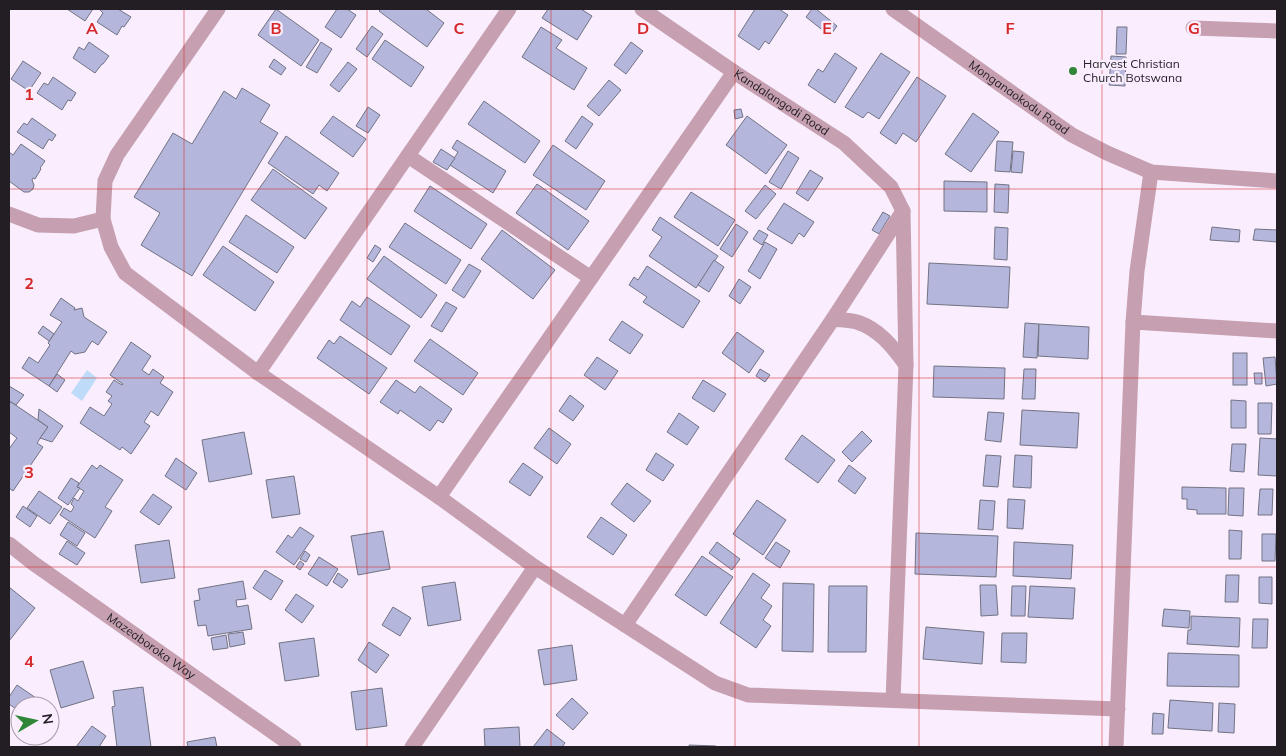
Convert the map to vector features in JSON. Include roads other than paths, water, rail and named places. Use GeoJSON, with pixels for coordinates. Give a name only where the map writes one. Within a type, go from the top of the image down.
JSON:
{"type":"FeatureCollection","features":[{"type":"Feature","properties":{"kind":"street"},"geometry":{"type":"LineString","coordinates":[[218,9],[116,156],[105,181],[102,219],[111,247],[125,273],[258,372],[535,567],[714,684],[748,695],[1118,709]]}},
{"type":"Feature","properties":{"kind":"street"},"geometry":{"type":"LineString","coordinates":[[258,372],[509,9]]}},
{"type":"Feature","properties":{"kind":"street","name":"Kandalangodi Road"},"geometry":{"type":"LineString","coordinates":[[642,9],[734,72],[844,143],[891,187],[903,211]]}},
{"type":"Feature","properties":{"kind":"street","name":"Monganaokodu Road"},"geometry":{"type":"LineString","coordinates":[[893,9],[1072,134],[1107,153],[1151,172],[1277,181]]}},
{"type":"Feature","properties":{"kind":"street"},"geometry":{"type":"LineString","coordinates":[[1193,28],[1277,31]]}},
{"type":"Feature","properties":{"kind":"street"},"geometry":{"type":"LineString","coordinates":[[439,498],[734,72]]}},
{"type":"Feature","properties":{"kind":"street"},"geometry":{"type":"LineString","coordinates":[[408,156],[591,278]]}},
{"type":"Feature","properties":{"kind":"street"},"geometry":{"type":"LineString","coordinates":[[1116,747],[1133,322],[1137,271],[1151,172]]}},
{"type":"Feature","properties":{"kind":"street"},"geometry":{"type":"LineString","coordinates":[[625,625],[833,319],[903,211]]}},
{"type":"Feature","properties":{"kind":"street"},"geometry":{"type":"LineString","coordinates":[[893,700],[906,365],[903,211]]}},
{"type":"Feature","properties":{"kind":"street"},"geometry":{"type":"LineString","coordinates":[[9,214],[38,225],[74,226],[102,219]]}},
{"type":"Feature","properties":{"kind":"street"},"geometry":{"type":"LineString","coordinates":[[833,319],[856,322],[872,328],[890,344],[906,365]]}},
{"type":"Feature","properties":{"kind":"street"},"geometry":{"type":"LineString","coordinates":[[1133,322],[1277,331]]}},
{"type":"Feature","properties":{"kind":"street","name":"Mazeaboroka Way"},"geometry":{"type":"LineString","coordinates":[[9,544],[32,563],[294,747]]}},
{"type":"Feature","properties":{"kind":"street"},"geometry":{"type":"LineString","coordinates":[[412,747],[535,567]]}},
{"type":"Feature","properties":{"kind":"water"},"geometry":{"type":"Polygon","coordinates":[[[87,370],[97,378],[82,401],[71,393],[87,370]]]}},
{"type":"Feature","properties":{"kind":"place","name":"Harvest Christian Church Botswana"},"geometry":{"type":"Point","coordinates":[1073,71]}}]}
